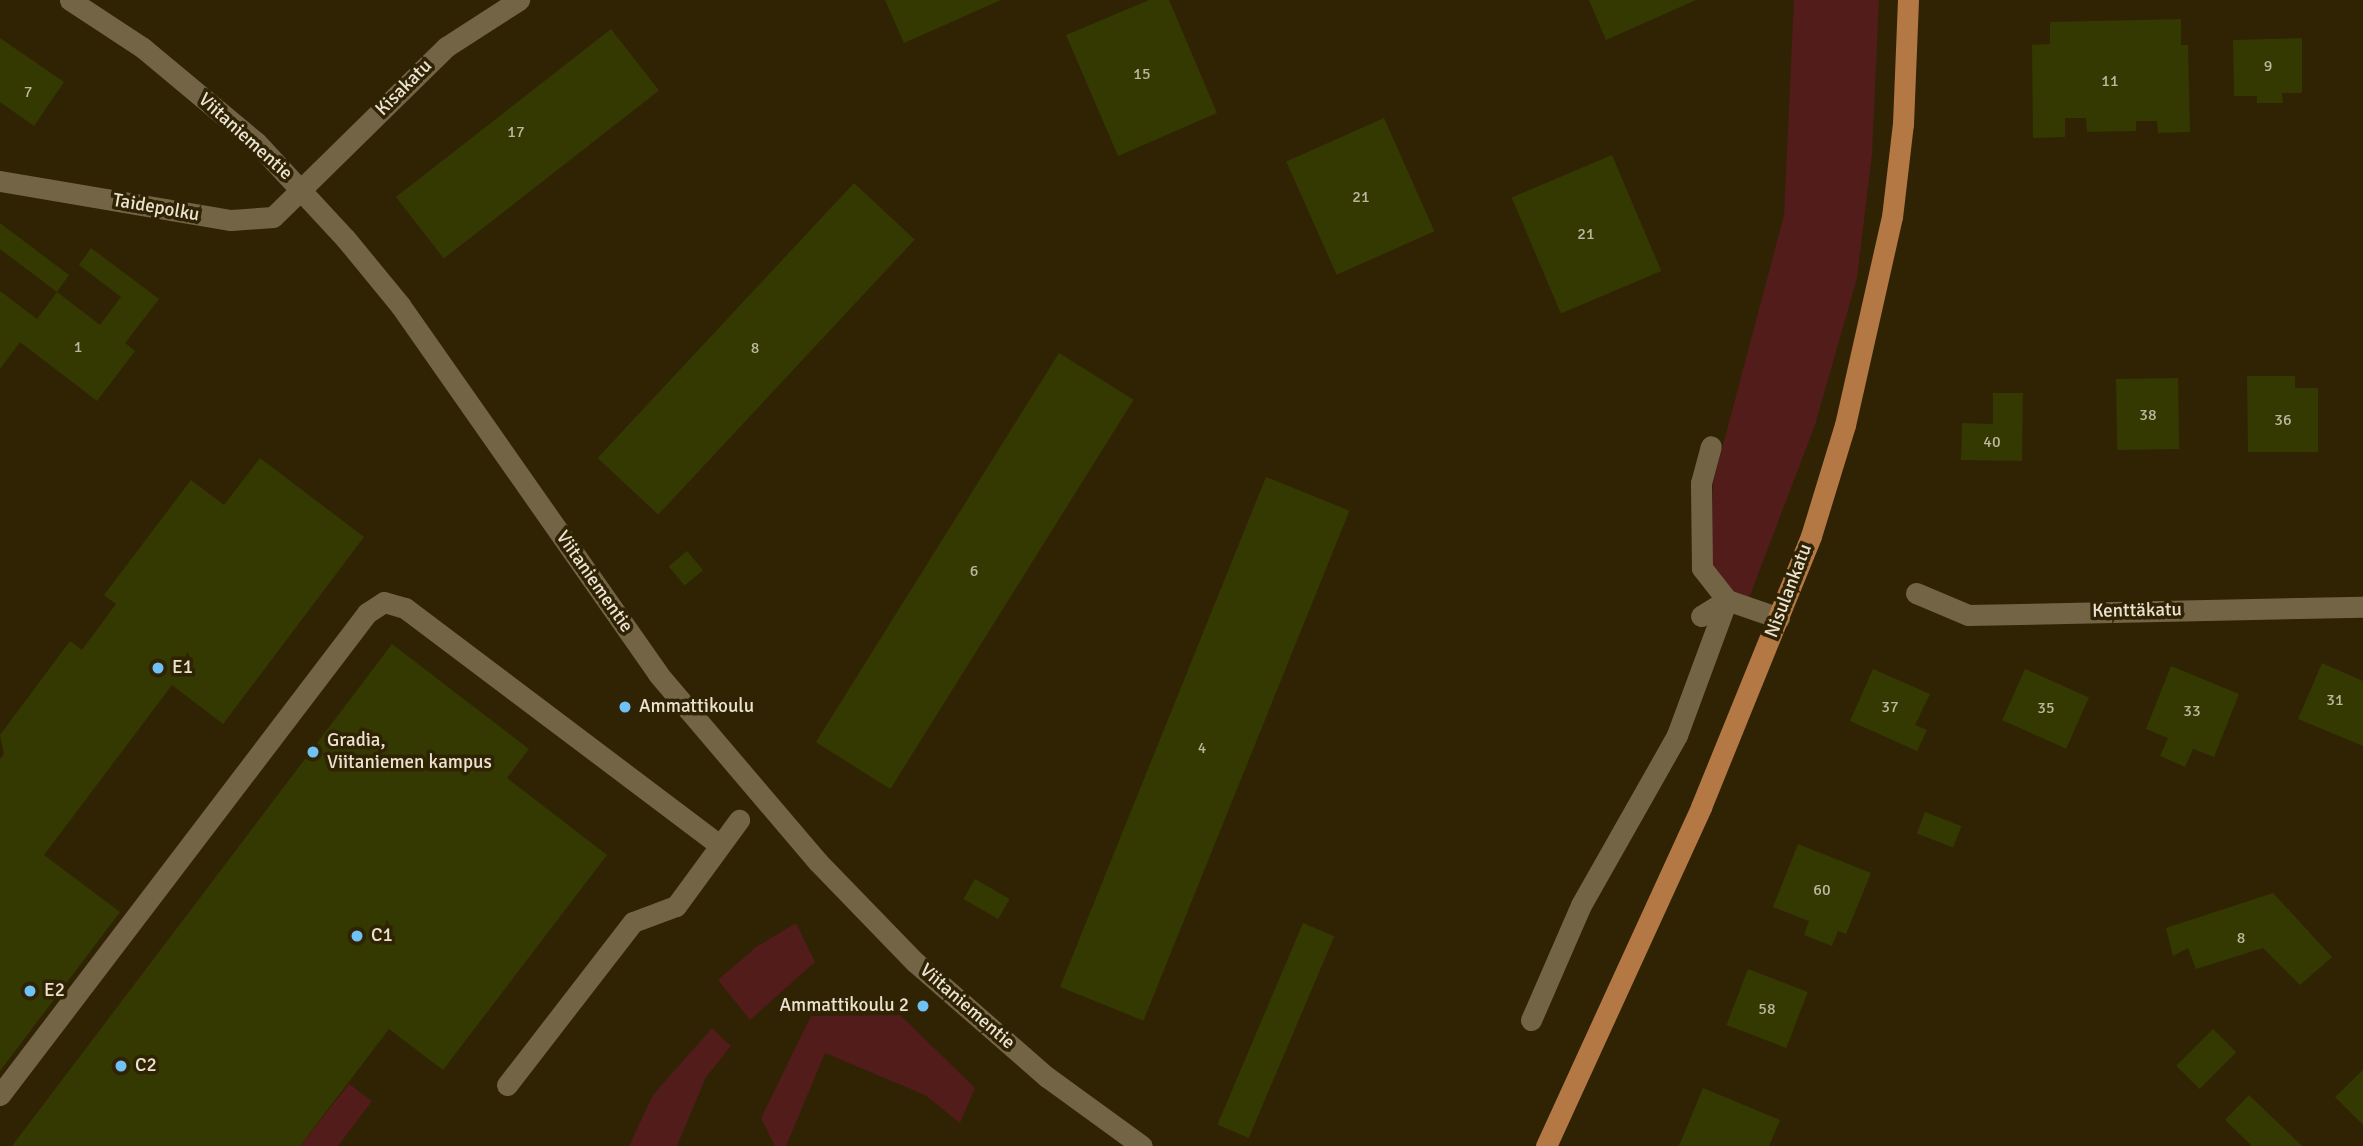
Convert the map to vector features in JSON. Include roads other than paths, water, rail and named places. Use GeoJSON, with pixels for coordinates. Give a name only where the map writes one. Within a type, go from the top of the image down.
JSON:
{"type":"FeatureCollection","features":[{"type":"Feature","properties":{"kind":"main road","name":"Nisulankatu"},"geometry":{"type":"LineString","coordinates":[[1546,1146],[1701,807],[1779,618],[1845,425],[1875,305],[1892,217],[1903,124],[1908,0]]}},
{"type":"Feature","properties":{"kind":"street","name":"Viitaniementie"},"geometry":{"type":"LineString","coordinates":[[70,0],[143,48],[256,142],[302,190],[400,305],[658,674],[801,842],[915,962],[1047,1077],[1142,1146]]}},
{"type":"Feature","properties":{"kind":"street","name":"Kisakatu"},"geometry":{"type":"LineString","coordinates":[[302,190],[446,47],[519,0]]}},
{"type":"Feature","properties":{"kind":"street","name":"Taidepolku"},"geometry":{"type":"LineString","coordinates":[[0,181],[231,220],[273,217],[302,190]]}},
{"type":"Feature","properties":{"kind":"street"},"geometry":{"type":"LineString","coordinates":[[1711,446],[1701,484],[1702,568],[1727,600],[1779,618]]}},
{"type":"Feature","properties":{"kind":"street","name":"Kenttäkatu"},"geometry":{"type":"LineString","coordinates":[[1916,593],[1968,615],[2363,607]]}},
{"type":"Feature","properties":{"kind":"street"},"geometry":{"type":"LineString","coordinates":[[1701,616],[1727,600]]}},
{"type":"Feature","properties":{"kind":"street"},"geometry":{"type":"LineString","coordinates":[[1531,1020],[1581,905],[1677,735],[1727,600]]}},
{"type":"Feature","properties":{"kind":"street"},"geometry":{"type":"LineString","coordinates":[[0,1095],[367,613],[384,602],[405,608],[720,845]]}},
{"type":"Feature","properties":{"kind":"street"},"geometry":{"type":"LineString","coordinates":[[508,1085],[633,922],[676,906],[739,820]]}},
{"type":"Feature","properties":{"kind":"place","name":"E1"},"geometry":{"type":"Point","coordinates":[158,668]}},
{"type":"Feature","properties":{"kind":"place","name":"Ammattikoulu"},"geometry":{"type":"Point","coordinates":[625,707]}},
{"type":"Feature","properties":{"kind":"place","name":"Gradia, Viitaniemen kampus"},"geometry":{"type":"Point","coordinates":[313,752]}},
{"type":"Feature","properties":{"kind":"place","name":"C1"},"geometry":{"type":"Point","coordinates":[357,936]}},
{"type":"Feature","properties":{"kind":"place","name":"E2"},"geometry":{"type":"Point","coordinates":[30,991]}},
{"type":"Feature","properties":{"kind":"place","name":"Ammattikoulu 2"},"geometry":{"type":"Point","coordinates":[923,1006]}},
{"type":"Feature","properties":{"kind":"place","name":"C2"},"geometry":{"type":"Point","coordinates":[121,1066]}}]}
